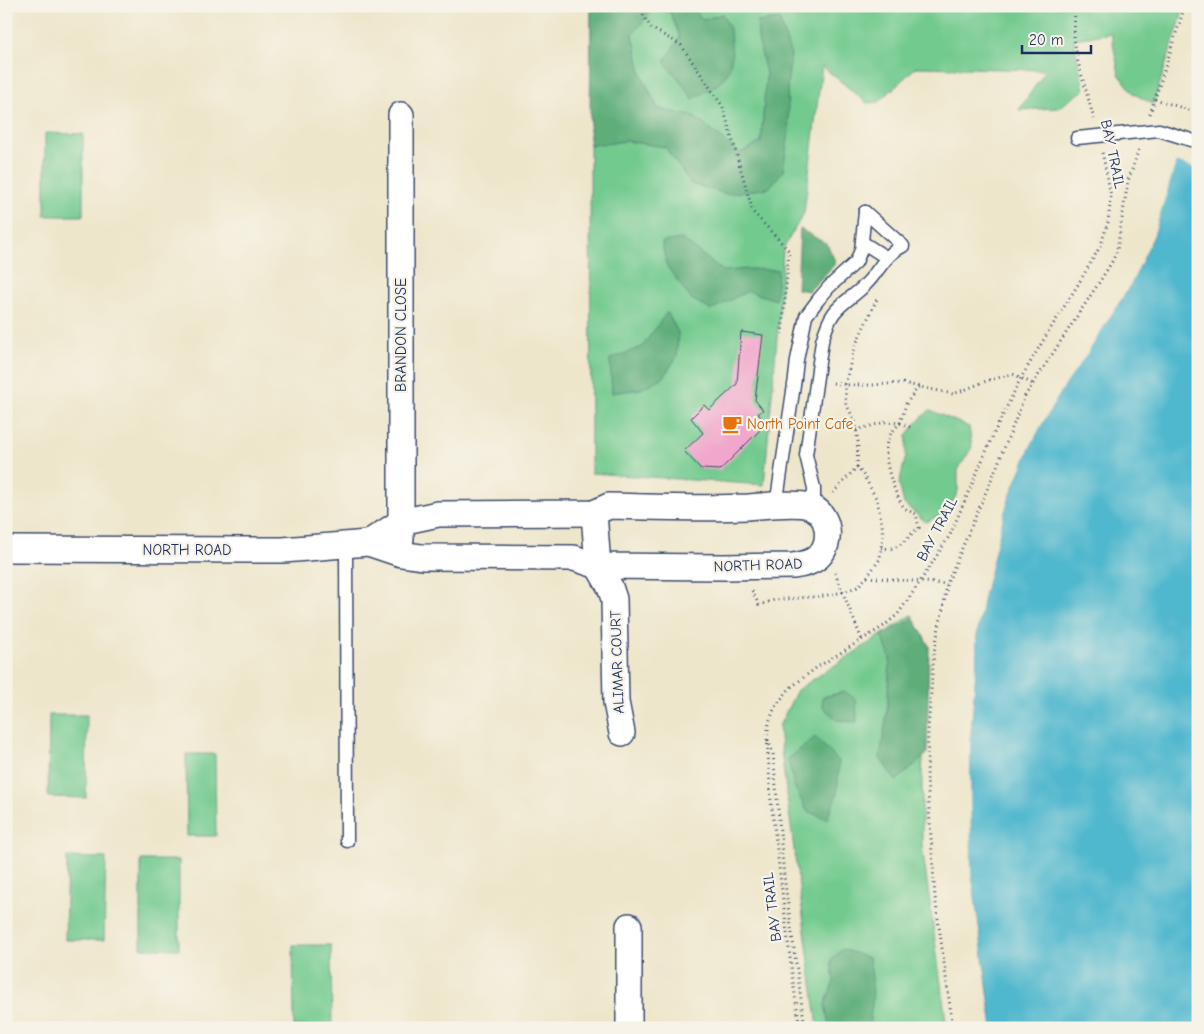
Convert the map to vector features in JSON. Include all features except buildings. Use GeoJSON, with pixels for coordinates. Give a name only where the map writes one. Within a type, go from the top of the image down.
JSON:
{"type":"FeatureCollection","features":[{"type":"Feature","properties":{"kind":"street","name":"BRANDON CLOSE"},"geometry":{"type":"LineString","coordinates":[[401,115],[401,554]]}},
{"type":"Feature","properties":{"kind":"street","name":"NORTH ROAD"},"geometry":{"type":"LineString","coordinates":[[357,544],[401,522],[438,514],[594,513],[609,506],[737,507],[796,505],[815,509]]}},
{"type":"Feature","properties":{"kind":"street"},"geometry":{"type":"LineString","coordinates":[[815,509],[822,517],[826,527],[828,538],[824,549]]}},
{"type":"Feature","properties":{"kind":"street"},"geometry":{"type":"LineString","coordinates":[[594,513],[598,566]]}},
{"type":"Feature","properties":{"kind":"street","name":"NORTH ROAD"},"geometry":{"type":"LineString","coordinates":[[6,549],[283,550],[357,544],[422,557],[574,558],[598,566],[746,567],[803,565],[813,561],[824,549]]}},
{"type":"Feature","properties":{"kind":"street","name":"ALIMAR COURT"},"geometry":{"type":"LineString","coordinates":[[598,566],[610,587],[614,599],[616,702],[622,733]]}},
{"type":"Feature","properties":{"kind":"street"},"geometry":{"type":"LineString","coordinates":[[629,926],[629,1028]]}},
{"type":"Feature","properties":{"kind":"lane"},"geometry":{"type":"LineString","coordinates":[[1077,138],[1159,130],[1191,140]]}},
{"type":"Feature","properties":{"kind":"lane"},"geometry":{"type":"LineString","coordinates":[[776,506],[797,360],[806,316],[829,287],[856,262],[861,250],[865,212],[903,246],[894,250],[866,284],[833,314],[827,326],[822,341],[806,455],[814,488],[815,509]]}},
{"type":"Feature","properties":{"kind":"lane"},"geometry":{"type":"LineString","coordinates":[[862,242],[887,258]]}},
{"type":"Feature","properties":{"kind":"lane"},"geometry":{"type":"LineString","coordinates":[[347,841],[357,544]]}},
{"type":"Feature","properties":{"kind":"path"},"geometry":{"type":"LineString","coordinates":[[638,6],[650,28],[681,45],[723,106],[753,212],[789,251],[782,334]]}},
{"type":"Feature","properties":{"kind":"path","name":"BAY TRAIL"},"geometry":{"type":"LineString","coordinates":[[800,1028],[771,801],[767,737],[769,722],[775,707],[790,688],[816,668],[884,626],[898,614],[950,535],[994,433],[1021,378],[1101,245],[1108,222],[1111,197],[1098,136],[1078,62],[1074,38],[1075,6]]}},
{"type":"Feature","properties":{"kind":"path"},"geometry":{"type":"LineString","coordinates":[[953,1028],[935,897],[927,778],[928,730],[934,652],[947,584],[1025,396],[1113,260],[1119,240],[1128,181],[1185,6]]}},
{"type":"Feature","properties":{"kind":"path"},"geometry":{"type":"LineString","coordinates":[[1155,99],[1198,113]]}},
{"type":"Feature","properties":{"kind":"path"},"geometry":{"type":"LineString","coordinates":[[746,567],[747,585],[759,605],[774,600],[824,596],[857,587],[880,559],[882,530],[877,500],[857,467],[858,442],[855,420],[846,404],[845,385],[854,348],[880,293]]}},
{"type":"Feature","properties":{"kind":"path"},"geometry":{"type":"LineString","coordinates":[[816,381],[845,385],[902,383],[953,394],[989,380],[1013,374],[1033,384]]}},
{"type":"Feature","properties":{"kind":"path"},"geometry":{"type":"LineString","coordinates":[[881,548],[893,548],[904,542],[919,528],[916,514],[904,508],[886,461],[887,442],[900,423],[906,404],[919,386]]}},
{"type":"Feature","properties":{"kind":"path"},"geometry":{"type":"LineString","coordinates":[[856,430],[885,422],[900,423],[912,428]]}},
{"type":"Feature","properties":{"kind":"path"},"geometry":{"type":"LineString","coordinates":[[815,509],[857,467]]}},
{"type":"Feature","properties":{"kind":"path"},"geometry":{"type":"LineString","coordinates":[[824,549],[862,640]]}},
{"type":"Feature","properties":{"kind":"path"},"geometry":{"type":"LineString","coordinates":[[867,577],[947,584]]}},
{"type":"Feature","properties":{"kind":"path"},"geometry":{"type":"LineString","coordinates":[[767,737],[773,753],[784,876],[805,1028]]}},
{"type":"Feature","properties":{"kind":"green space"},"geometry":{"type":"Polygon","coordinates":[[[591,6],[1185,6],[1153,104],[1134,94],[1119,74],[1111,33],[1074,39],[1084,90],[1058,108],[1019,110],[1046,70],[916,67],[879,102],[867,103],[822,66],[804,213],[783,249],[764,485],[591,473],[591,6]]]}},
{"type":"Feature","properties":{"kind":"green space"},"geometry":{"type":"Polygon","coordinates":[[[591,6],[693,6],[692,8],[703,20],[722,14],[730,29],[732,56],[728,73],[718,84],[693,99],[664,62],[680,37],[670,12],[651,10],[633,35],[641,73],[658,109],[693,116],[740,153],[761,142],[766,74],[758,38],[757,22],[779,19],[791,55],[787,86],[789,132],[783,171],[769,188],[727,194],[691,184],[665,147],[626,141],[590,145],[591,6]]]}},
{"type":"Feature","properties":{"kind":"green space"},"geometry":{"type":"Polygon","coordinates":[[[45,133],[83,134],[83,216],[45,216],[45,133]]]}},
{"type":"Feature","properties":{"kind":"green space"},"geometry":{"type":"Polygon","coordinates":[[[800,229],[827,244],[836,263],[809,291],[797,289],[800,229]]]}},
{"type":"Feature","properties":{"kind":"green space"},"geometry":{"type":"Polygon","coordinates":[[[682,239],[723,271],[748,269],[778,270],[776,300],[748,291],[711,310],[691,299],[666,265],[662,242],[682,239]]]}},
{"type":"Feature","properties":{"kind":"green space"},"geometry":{"type":"Polygon","coordinates":[[[667,312],[678,332],[677,356],[664,377],[641,389],[612,393],[610,359],[642,347],[667,312]]]}},
{"type":"Feature","properties":{"kind":"green space"},"geometry":{"type":"Polygon","coordinates":[[[930,410],[969,427],[972,447],[958,470],[958,491],[948,512],[926,522],[904,504],[899,484],[906,456],[907,435],[930,410]]]}},
{"type":"Feature","properties":{"kind":"green space"},"geometry":{"type":"Polygon","coordinates":[[[912,615],[929,646],[922,776],[922,845],[947,1028],[818,1028],[779,726],[797,690],[912,615]]]}},
{"type":"Feature","properties":{"kind":"green space"},"geometry":{"type":"Polygon","coordinates":[[[914,619],[929,646],[927,754],[896,781],[880,758],[887,712],[890,658],[882,635],[914,619]]]}},
{"type":"Feature","properties":{"kind":"green space"},"geometry":{"type":"Polygon","coordinates":[[[845,692],[856,699],[857,722],[837,720],[823,707],[822,697],[845,692]]]}},
{"type":"Feature","properties":{"kind":"green space"},"geometry":{"type":"Polygon","coordinates":[[[49,715],[87,715],[86,798],[48,797],[49,715]]]}},
{"type":"Feature","properties":{"kind":"green space"},"geometry":{"type":"Polygon","coordinates":[[[815,737],[839,761],[837,794],[827,819],[807,811],[794,786],[788,759],[815,737]]]}},
{"type":"Feature","properties":{"kind":"green space"},"geometry":{"type":"Polygon","coordinates":[[[186,754],[215,754],[216,836],[187,836],[186,754]]]}},
{"type":"Feature","properties":{"kind":"green space"},"geometry":{"type":"Polygon","coordinates":[[[67,857],[106,858],[104,940],[65,940],[67,857]]]}},
{"type":"Feature","properties":{"kind":"green space"},"geometry":{"type":"Polygon","coordinates":[[[141,860],[179,860],[179,949],[141,948],[141,860]]]}},
{"type":"Feature","properties":{"kind":"green space"},"geometry":{"type":"Polygon","coordinates":[[[293,945],[331,945],[332,1027],[294,1027],[293,945]]]}},
{"type":"Feature","properties":{"kind":"green space"},"geometry":{"type":"Polygon","coordinates":[[[842,949],[869,958],[873,993],[868,1028],[830,1028],[825,1005],[834,981],[831,961],[842,949]]]}},
{"type":"Feature","properties":{"kind":"water"},"geometry":{"type":"Polygon","coordinates":[[[1198,105],[1198,1028],[993,1028],[971,871],[970,739],[976,638],[983,598],[1004,513],[1029,449],[1062,390],[1127,291],[1140,265],[1154,234],[1175,163],[1198,105]]]}},
{"type":"Feature","properties":{"kind":"pier"},"geometry":{"type":"Polygon","coordinates":[[[1198,102],[1198,169],[1176,162],[1154,234],[1133,280],[1062,390],[1029,449],[1004,513],[983,598],[976,638],[970,739],[971,871],[992,1028],[990,1028],[968,871],[968,738],[973,638],[980,597],[1002,512],[1027,448],[1060,389],[1131,279],[1152,233],[1173,162],[1195,104],[1198,102]]]}},
{"type":"Feature","properties":{"kind":"place","name":"North Point Cafe"},"geometry":{"type":"Point","coordinates":[732,424]}}]}
